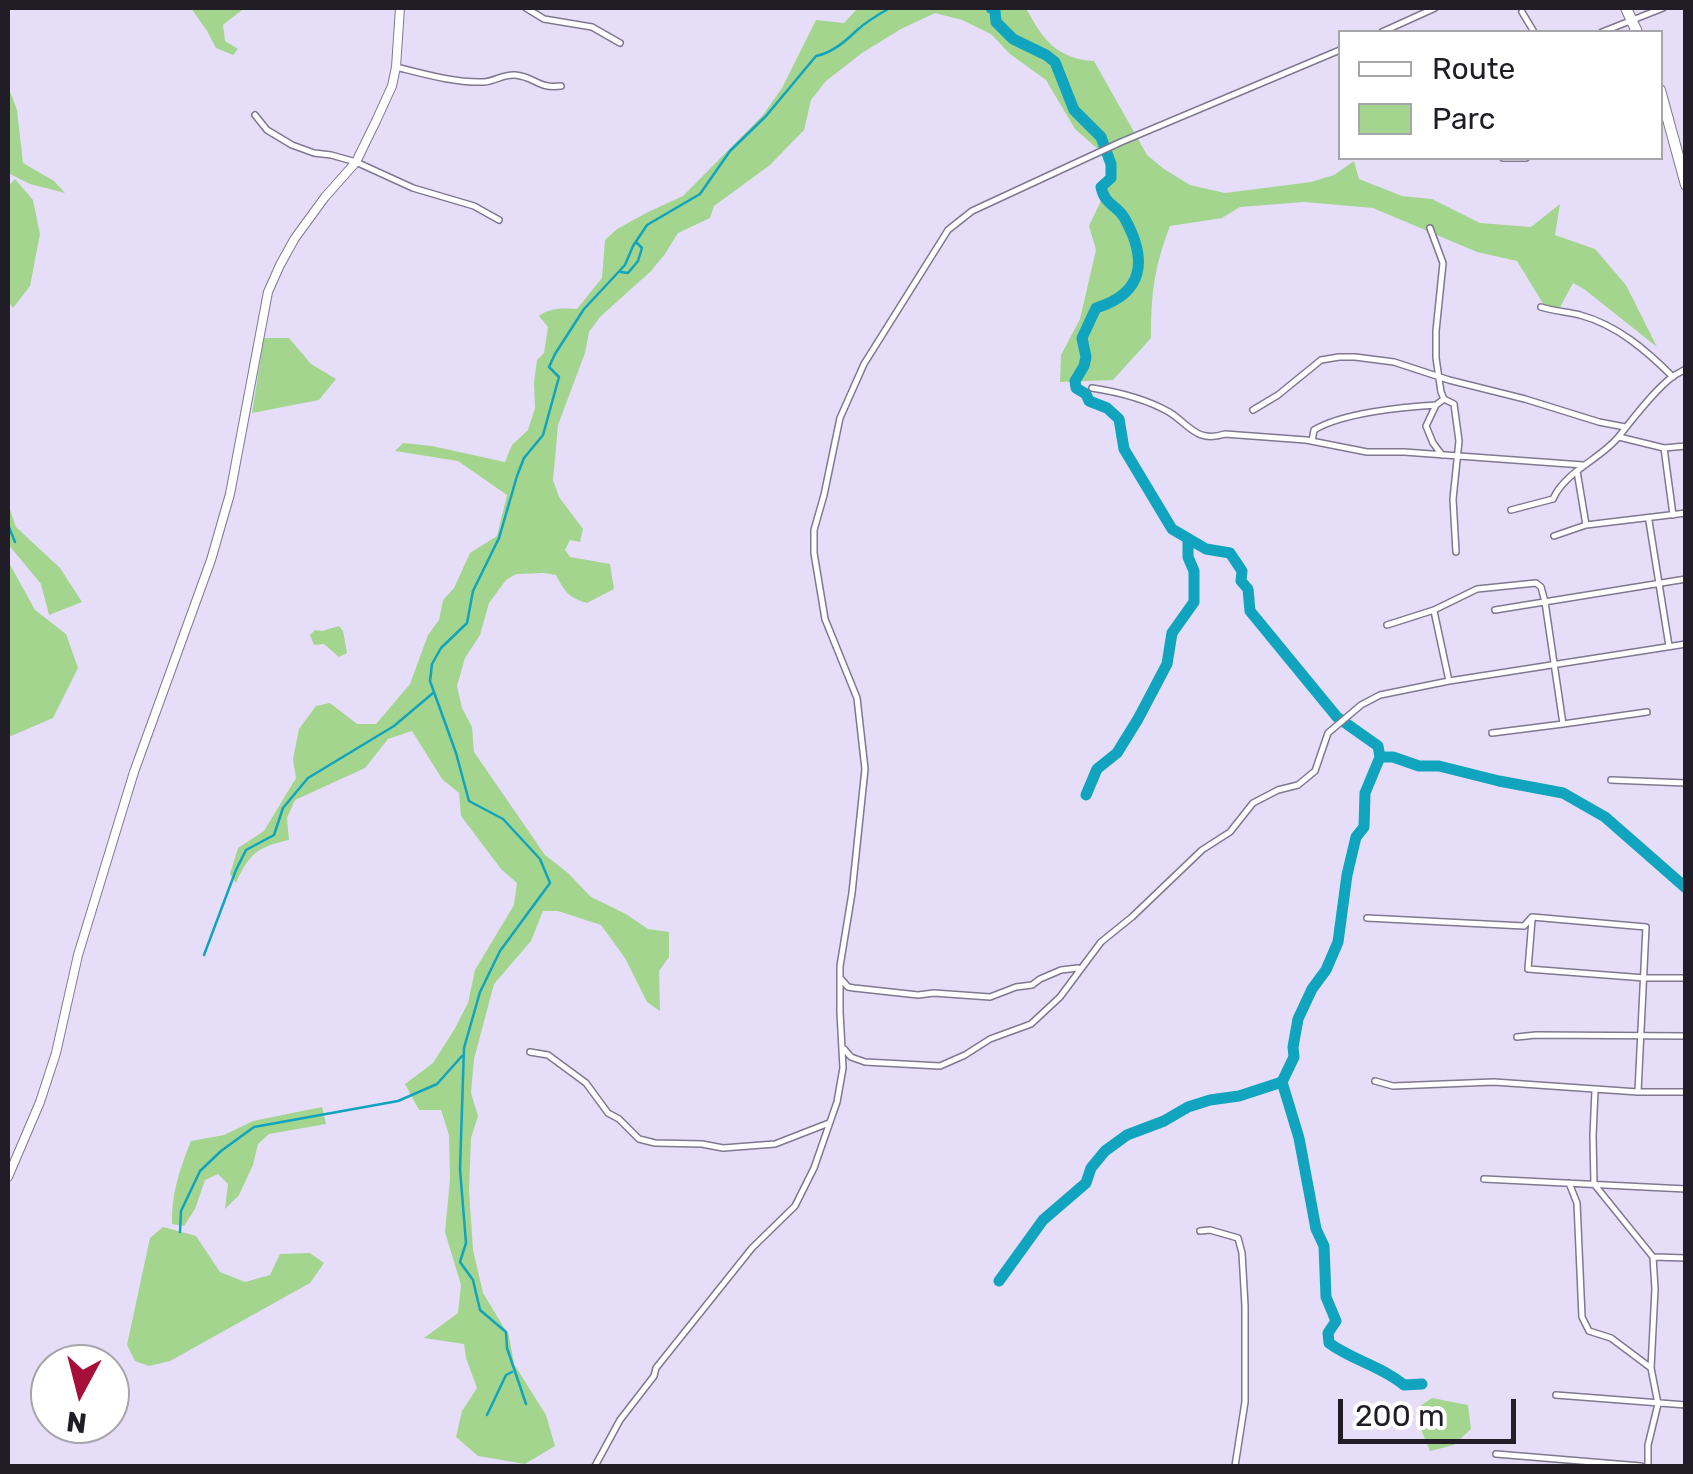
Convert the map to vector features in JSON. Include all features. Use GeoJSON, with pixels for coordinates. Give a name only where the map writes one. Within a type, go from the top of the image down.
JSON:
{"type":"FeatureCollection","features":[{"type":"Feature","properties":{"kind":"highway"},"geometry":{"type":"LineString","coordinates":[[1626,8],[1636,30]]}},
{"type":"Feature","properties":{"kind":"highway"},"geometry":{"type":"LineString","coordinates":[[1663,107],[1686,185]]}},
{"type":"Feature","properties":{"kind":"main road"},"geometry":{"type":"LineString","coordinates":[[8,1177],[56,1053],[78,955],[134,772],[212,560],[230,494],[268,292],[295,238],[356,162],[392,86],[400,8]]}},
{"type":"Feature","properties":{"kind":"street"},"geometry":{"type":"LineString","coordinates":[[526,8],[544,18],[592,26],[620,44]]}},
{"type":"Feature","properties":{"kind":"street"},"geometry":{"type":"LineString","coordinates":[[1386,30],[1435,8]]}},
{"type":"Feature","properties":{"kind":"street"},"geometry":{"type":"LineString","coordinates":[[1607,30],[1663,8]]}},
{"type":"Feature","properties":{"kind":"street"},"geometry":{"type":"LineString","coordinates":[[1522,12],[1533,30]]}},
{"type":"Feature","properties":{"kind":"street"},"geometry":{"type":"LineString","coordinates":[[595,1466],[620,1420],[656,1368],[752,1248],[795,1206],[814,1168],[837,1102],[843,1068],[840,966],[865,769],[857,698],[824,618],[814,530],[840,418],[864,364],[948,230],[972,212],[1105,150],[1338,51]]}},
{"type":"Feature","properties":{"kind":"street"},"geometry":{"type":"LineString","coordinates":[[396,67],[441,78],[490,82],[503,75],[522,76],[547,88],[561,86]]}},
{"type":"Feature","properties":{"kind":"street"},"geometry":{"type":"LineString","coordinates":[[255,115],[267,130],[292,145],[356,162],[412,188],[474,206],[498,220]]}},
{"type":"Feature","properties":{"kind":"street"},"geometry":{"type":"LineString","coordinates":[[1430,228],[1443,263],[1436,331],[1438,376],[1444,399],[1454,404],[1459,457],[1454,498],[1456,552]]}},
{"type":"Feature","properties":{"kind":"street"},"geometry":{"type":"LineString","coordinates":[[1541,307],[1607,325],[1649,353],[1672,377]]}},
{"type":"Feature","properties":{"kind":"street"},"geometry":{"type":"LineString","coordinates":[[1253,410],[1313,365],[1339,356],[1394,362],[1625,427]]}},
{"type":"Feature","properties":{"kind":"street"},"geometry":{"type":"LineString","coordinates":[[1511,510],[1553,499],[1583,465],[1619,437],[1672,377],[1686,369]]}},
{"type":"Feature","properties":{"kind":"street"},"geometry":{"type":"LineString","coordinates":[[1092,388],[1123,393],[1170,413],[1192,432],[1212,438],[1225,434],[1312,441],[1367,452],[1583,465]]}},
{"type":"Feature","properties":{"kind":"street"},"geometry":{"type":"LineString","coordinates":[[1442,454],[1426,426],[1444,399]]}},
{"type":"Feature","properties":{"kind":"street"},"geometry":{"type":"LineString","coordinates":[[1312,441],[1314,430],[1324,424],[1396,409],[1436,406]]}},
{"type":"Feature","properties":{"kind":"street"},"geometry":{"type":"LineString","coordinates":[[1619,437],[1664,448],[1686,446]]}},
{"type":"Feature","properties":{"kind":"street"},"geometry":{"type":"LineString","coordinates":[[1664,448],[1673,515]]}},
{"type":"Feature","properties":{"kind":"street"},"geometry":{"type":"LineString","coordinates":[[1576,472],[1586,526]]}},
{"type":"Feature","properties":{"kind":"street"},"geometry":{"type":"LineString","coordinates":[[1554,536],[1586,526],[1686,514]]}},
{"type":"Feature","properties":{"kind":"street"},"geometry":{"type":"LineString","coordinates":[[1649,520],[1669,646]]}},
{"type":"Feature","properties":{"kind":"street"},"geometry":{"type":"LineString","coordinates":[[1495,610],[1686,579]]}},
{"type":"Feature","properties":{"kind":"street"},"geometry":{"type":"LineString","coordinates":[[1387,625],[1434,610],[1477,588],[1536,583],[1545,602],[1563,724]]}},
{"type":"Feature","properties":{"kind":"street"},"geometry":{"type":"LineString","coordinates":[[1434,610],[1449,681]]}},
{"type":"Feature","properties":{"kind":"street"},"geometry":{"type":"LineString","coordinates":[[842,1047],[851,1057],[865,1062],[940,1066],[965,1056],[990,1039],[1031,1024],[1060,997],[1101,942],[1202,850],[1230,832],[1253,803],[1298,785],[1315,770],[1328,733],[1380,695],[1686,644]]}},
{"type":"Feature","properties":{"kind":"street"},"geometry":{"type":"LineString","coordinates":[[1492,733],[1647,712]]}},
{"type":"Feature","properties":{"kind":"street"},"geometry":{"type":"LineString","coordinates":[[1611,780],[1686,783]]}},
{"type":"Feature","properties":{"kind":"street"},"geometry":{"type":"LineString","coordinates":[[1367,918],[1524,926],[1532,917]]}},
{"type":"Feature","properties":{"kind":"street"},"geometry":{"type":"LineString","coordinates":[[1532,917],[1646,927],[1638,1092]]}},
{"type":"Feature","properties":{"kind":"street"},"geometry":{"type":"LineString","coordinates":[[1532,917],[1528,969],[1686,978]]}},
{"type":"Feature","properties":{"kind":"street"},"geometry":{"type":"LineString","coordinates":[[841,980],[854,988],[990,997],[1016,986],[1032,985],[1061,970],[1080,968]]}},
{"type":"Feature","properties":{"kind":"street"},"geometry":{"type":"LineString","coordinates":[[1517,1037],[1686,1036]]}},
{"type":"Feature","properties":{"kind":"street"},"geometry":{"type":"LineString","coordinates":[[530,1052],[548,1054],[586,1083],[608,1113],[639,1139],[723,1148],[775,1144],[829,1124]]}},
{"type":"Feature","properties":{"kind":"street"},"geometry":{"type":"LineString","coordinates":[[1375,1081],[1393,1086],[1494,1082],[1686,1092]]}},
{"type":"Feature","properties":{"kind":"street"},"geometry":{"type":"LineString","coordinates":[[1496,1454],[1644,1466],[1658,1404],[1650,1368],[1653,1257],[1594,1184],[1595,1090]]}},
{"type":"Feature","properties":{"kind":"street"},"geometry":{"type":"LineString","coordinates":[[1484,1179],[1686,1188]]}},
{"type":"Feature","properties":{"kind":"street"},"geometry":{"type":"LineString","coordinates":[[1569,1182],[1578,1203],[1582,1317],[1589,1331],[1611,1338],[1650,1368]]}},
{"type":"Feature","properties":{"kind":"street"},"geometry":{"type":"LineString","coordinates":[[1200,1231],[1238,1238],[1242,1253],[1245,1402],[1235,1466]]}},
{"type":"Feature","properties":{"kind":"street"},"geometry":{"type":"LineString","coordinates":[[1653,1257],[1686,1258]]}},
{"type":"Feature","properties":{"kind":"street"},"geometry":{"type":"LineString","coordinates":[[1556,1395],[1686,1405]]}},
{"type":"Feature","properties":{"kind":"green space"},"geometry":{"type":"Polygon","coordinates":[[[191,8],[242,10],[223,25],[225,41],[238,49],[233,55],[216,48],[191,8]]]}},
{"type":"Feature","properties":{"kind":"green space"},"geometry":{"type":"Polygon","coordinates":[[[858,8],[1026,8],[1038,29],[1060,52],[1094,61],[1147,155],[1190,185],[1225,193],[1311,182],[1334,175],[1354,161],[1359,179],[1402,196],[1432,199],[1480,223],[1531,227],[1560,204],[1555,235],[1595,249],[1626,285],[1657,347],[1573,283],[1557,313],[1544,305],[1517,261],[1477,252],[1373,208],[1304,202],[1240,207],[1222,218],[1170,226],[1154,281],[1151,338],[1113,380],[1060,382],[1061,355],[1080,319],[1096,250],[1089,226],[1115,164],[1075,129],[1046,80],[1010,54],[991,34],[962,20],[935,13],[862,53],[826,81],[811,100],[804,130],[770,165],[714,206],[710,218],[678,233],[651,271],[589,332],[558,425],[553,480],[559,497],[583,529],[580,542],[570,540],[565,550],[570,557],[610,564],[614,589],[587,603],[568,593],[556,575],[516,574],[506,580],[489,603],[480,635],[465,658],[457,686],[472,727],[474,752],[545,855],[591,897],[648,929],[669,932],[669,957],[659,971],[660,1011],[647,1002],[625,958],[601,925],[558,911],[543,911],[531,941],[494,984],[474,1059],[471,1093],[478,1116],[471,1138],[469,1191],[473,1250],[483,1293],[509,1336],[514,1364],[546,1415],[555,1446],[525,1464],[478,1456],[456,1437],[462,1411],[477,1388],[464,1344],[424,1338],[458,1313],[461,1285],[445,1232],[449,1135],[441,1110],[419,1110],[405,1084],[433,1063],[454,1030],[468,1003],[475,970],[514,905],[517,883],[501,869],[461,816],[459,793],[442,779],[412,731],[388,739],[365,768],[295,800],[287,818],[289,840],[255,853],[236,883],[230,874],[238,848],[264,831],[296,778],[293,759],[299,729],[316,706],[330,703],[357,724],[376,724],[410,684],[428,635],[439,620],[443,600],[454,588],[470,553],[497,536],[507,495],[458,461],[395,451],[403,443],[505,462],[512,445],[528,430],[535,408],[537,360],[544,353],[548,327],[539,316],[552,310],[577,309],[602,278],[605,240],[617,229],[683,196],[763,115],[782,88],[816,20],[844,23],[858,8]]]}},
{"type":"Feature","properties":{"kind":"green space"},"geometry":{"type":"Polygon","coordinates":[[[8,86],[17,110],[23,163],[54,181],[65,193],[30,184],[8,173],[8,86]]]}},
{"type":"Feature","properties":{"kind":"green space"},"geometry":{"type":"Polygon","coordinates":[[[15,179],[33,200],[40,234],[30,286],[13,308],[8,301],[8,186],[15,179]]]}},
{"type":"Feature","properties":{"kind":"green space"},"geometry":{"type":"Polygon","coordinates":[[[264,338],[289,338],[311,364],[336,379],[319,400],[252,413],[264,338]]]}},
{"type":"Feature","properties":{"kind":"green space"},"geometry":{"type":"Polygon","coordinates":[[[8,504],[16,527],[60,568],[82,602],[49,615],[41,584],[8,544],[8,504]]]}},
{"type":"Feature","properties":{"kind":"green space"},"geometry":{"type":"Polygon","coordinates":[[[8,561],[35,610],[66,634],[78,668],[53,718],[11,736],[8,736],[8,561]]]}},
{"type":"Feature","properties":{"kind":"green space"},"geometry":{"type":"Polygon","coordinates":[[[339,626],[347,653],[339,657],[324,644],[314,645],[310,635],[315,630],[339,626]]]}},
{"type":"Feature","properties":{"kind":"green space"},"geometry":{"type":"Polygon","coordinates":[[[322,1107],[326,1124],[269,1134],[258,1144],[239,1195],[225,1209],[228,1184],[218,1174],[205,1180],[184,1226],[172,1224],[177,1181],[191,1141],[224,1135],[253,1121],[322,1107]]]}},
{"type":"Feature","properties":{"kind":"green space"},"geometry":{"type":"Polygon","coordinates":[[[163,1227],[196,1236],[220,1272],[245,1282],[270,1275],[280,1254],[310,1253],[324,1263],[310,1283],[170,1361],[149,1366],[135,1361],[127,1344],[150,1238],[163,1227]]]}},
{"type":"Feature","properties":{"kind":"green space"},"geometry":{"type":"Polygon","coordinates":[[[1432,1398],[1468,1405],[1471,1429],[1454,1445],[1430,1451],[1417,1420],[1420,1406],[1432,1398]]]}},
{"type":"Feature","properties":{"kind":"waterway"},"geometry":{"type":"LineString","coordinates":[[526,1404],[507,1348],[506,1332],[480,1310],[473,1280],[460,1262],[466,1243],[460,1169],[464,1048],[480,992],[500,951],[550,883],[540,859],[503,819],[469,801],[430,681],[432,664],[441,648],[467,623],[473,591],[499,538],[524,458],[543,435],[559,377],[549,367],[584,309],[625,265],[647,225],[700,194],[730,151],[766,116],[816,56],[838,46],[890,8]]}},
{"type":"Feature","properties":{"kind":"waterway"},"geometry":{"type":"LineString","coordinates":[[991,8],[996,22],[1013,39],[1055,62],[1074,110],[1101,137],[1111,164],[1111,178],[1101,187],[1125,219],[1137,248],[1133,284],[1112,302],[1096,308],[1082,338],[1086,357],[1075,381],[1076,388],[1119,419],[1124,449],[1172,529],[1206,549],[1230,553],[1242,571],[1250,611],[1337,717],[1378,746],[1380,757],[1365,793],[1364,827],[1356,837],[1347,875],[1338,942],[1298,1019],[1294,1057],[1282,1082],[1299,1138],[1316,1229],[1324,1246],[1326,1297],[1336,1321],[1328,1333],[1329,1343],[1404,1385],[1422,1384]]}},
{"type":"Feature","properties":{"kind":"waterway"},"geometry":{"type":"LineString","coordinates":[[621,272],[628,273],[638,261],[642,248],[636,242]]}},
{"type":"Feature","properties":{"kind":"waterway"},"geometry":{"type":"LineString","coordinates":[[8,525],[15,542]]}},
{"type":"Feature","properties":{"kind":"waterway"},"geometry":{"type":"LineString","coordinates":[[1086,795],[1097,769],[1117,753],[1138,719],[1167,664],[1172,633],[1194,602],[1188,539]]}},
{"type":"Feature","properties":{"kind":"waterway"},"geometry":{"type":"LineString","coordinates":[[204,955],[246,850],[274,835],[283,808],[308,778],[394,726],[433,693]]}},
{"type":"Feature","properties":{"kind":"waterway"},"geometry":{"type":"LineString","coordinates":[[1380,757],[1563,793],[1605,817],[1686,888]]}},
{"type":"Feature","properties":{"kind":"waterway"},"geometry":{"type":"LineString","coordinates":[[180,1232],[181,1211],[200,1171],[254,1127],[398,1101],[437,1084],[462,1056]]}},
{"type":"Feature","properties":{"kind":"waterway"},"geometry":{"type":"LineString","coordinates":[[999,1281],[1043,1220],[1086,1183],[1091,1168],[1105,1151],[1127,1135],[1188,1107],[1282,1082]]}},
{"type":"Feature","properties":{"kind":"waterway"},"geometry":{"type":"LineString","coordinates":[[487,1415],[506,1375],[512,1372]]}}]}
